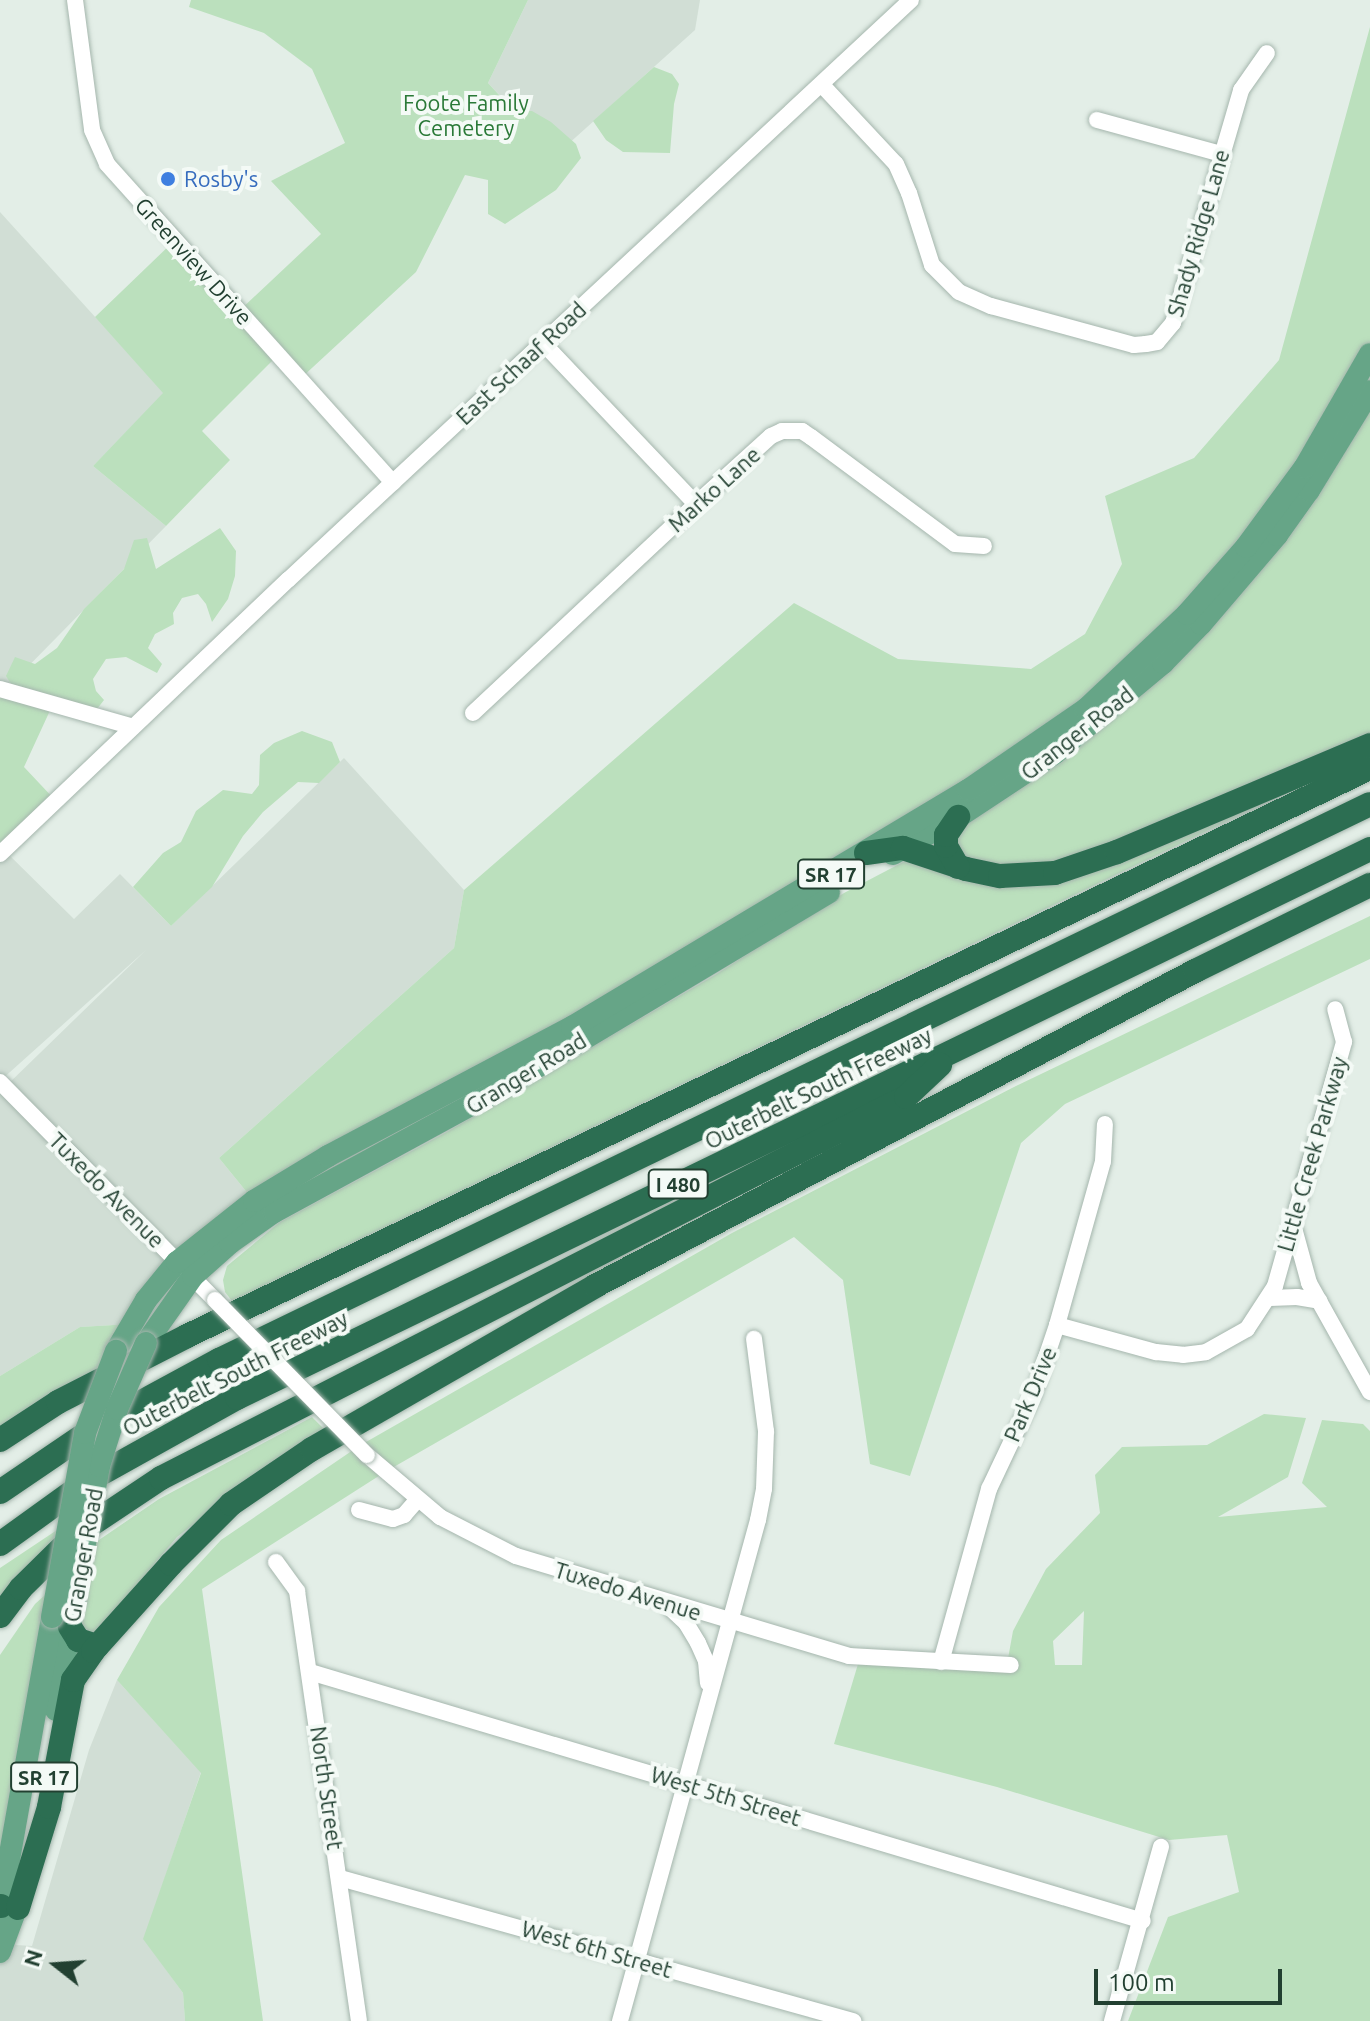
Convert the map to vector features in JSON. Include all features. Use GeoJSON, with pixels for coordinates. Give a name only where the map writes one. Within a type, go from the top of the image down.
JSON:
{"type":"FeatureCollection","features":[{"type":"Feature","properties":{"kind":"highway"},"geometry":{"type":"LineString","coordinates":[[866,853],[903,848],[958,867],[1012,876],[1055,873],[1087,864],[1370,745]]}},
{"type":"Feature","properties":{"kind":"highway"},"geometry":{"type":"LineString","coordinates":[[0,1440],[58,1402],[187,1336],[1370,768]]}},
{"type":"Feature","properties":{"kind":"highway","name":"Outerbelt South Freeway"},"geometry":{"type":"LineString","coordinates":[[0,1492],[97,1426],[219,1360],[1370,804]]}},
{"type":"Feature","properties":{"kind":"highway"},"geometry":{"type":"LineString","coordinates":[[958,817],[946,835],[946,846],[958,867]]}},
{"type":"Feature","properties":{"kind":"highway","name":"Outerbelt South Freeway"},"geometry":{"type":"LineString","coordinates":[[0,1544],[99,1474],[237,1398],[1370,849]]}},
{"type":"Feature","properties":{"kind":"highway"},"geometry":{"type":"LineString","coordinates":[[5,1907],[49,1807],[70,1688],[77,1672],[202,1531],[250,1490],[312,1449],[683,1238],[1181,978],[1370,885]]}},
{"type":"Feature","properties":{"kind":"highway"},"geometry":{"type":"LineString","coordinates":[[0,1616],[21,1588],[74,1536],[161,1478],[906,1097],[958,1049]]}},
{"type":"Feature","properties":{"kind":"highway"},"geometry":{"type":"LineString","coordinates":[[61,1622],[78,1640],[97,1646]]}},
{"type":"Feature","properties":{"kind":"main road","name":"Granger Road"},"geometry":{"type":"LineString","coordinates":[[61,1622],[75,1598],[99,1466],[122,1397],[185,1269],[234,1215],[328,1156],[572,1027],[866,853],[1014,762],[1086,709],[1150,652],[1220,578],[1276,509],[1333,422],[1370,354]]}},
{"type":"Feature","properties":{"kind":"main road","name":"Granger Road"},"geometry":{"type":"LineString","coordinates":[[0,1952],[5,1907],[61,1622],[85,1433],[116,1351],[146,1300],[185,1269],[274,1212],[502,1088],[1017,780],[1099,719],[1201,624],[1245,574],[1309,490],[1370,391]]}},
{"type":"Feature","properties":{"kind":"street","name":"Greenview Drive"},"geometry":{"type":"LineString","coordinates":[[75,0],[92,130],[107,164],[393,483]]}},
{"type":"Feature","properties":{"kind":"street","name":"East Schaaf Road"},"geometry":{"type":"LineString","coordinates":[[0,854],[911,0]]}},
{"type":"Feature","properties":{"kind":"street","name":"Shady Ridge Lane"},"geometry":{"type":"LineString","coordinates":[[822,85],[896,164],[909,193],[924,246],[942,278],[975,300],[1134,345],[1157,342],[1173,323],[1245,79],[1267,53]]}},
{"type":"Feature","properties":{"kind":"street"},"geometry":{"type":"LineString","coordinates":[[1097,120],[1221,154]]}},
{"type":"Feature","properties":{"kind":"street"},"geometry":{"type":"LineString","coordinates":[[543,343],[696,504]]}},
{"type":"Feature","properties":{"kind":"street","name":"Marko Lane"},"geometry":{"type":"LineString","coordinates":[[473,713],[696,504],[771,436],[782,431],[802,431],[955,544],[984,546]]}},
{"type":"Feature","properties":{"kind":"street"},"geometry":{"type":"LineString","coordinates":[[0,689],[133,727]]}},
{"type":"Feature","properties":{"kind":"street","name":"Little Creek Parkway"},"geometry":{"type":"LineString","coordinates":[[1057,1325],[1156,1352],[1206,1352],[1247,1329],[1270,1298],[1344,1042],[1335,1009]]}},
{"type":"Feature","properties":{"kind":"street","name":"Tuxedo Avenue"},"geometry":{"type":"LineString","coordinates":[[0,1082],[367,1455],[417,1500],[462,1531],[516,1556],[729,1623],[620,2021]]}},
{"type":"Feature","properties":{"kind":"street","name":"Park Drive"},"geometry":{"type":"LineString","coordinates":[[941,1662],[989,1489],[1033,1396],[1057,1325],[1103,1161],[1105,1124]]}},
{"type":"Feature","properties":{"kind":"street"},"geometry":{"type":"LineString","coordinates":[[1294,1222],[1303,1267],[1370,1392]]}},
{"type":"Feature","properties":{"kind":"street"},"geometry":{"type":"LineString","coordinates":[[1270,1298],[1297,1297],[1320,1301]]}},
{"type":"Feature","properties":{"kind":"street"},"geometry":{"type":"LineString","coordinates":[[754,1339],[766,1431],[764,1489],[729,1623],[849,1656],[1011,1665]]}},
{"type":"Feature","properties":{"kind":"street"},"geometry":{"type":"LineString","coordinates":[[359,1510],[393,1519],[404,1515],[417,1500]]}},
{"type":"Feature","properties":{"kind":"street","name":"North Street"},"geometry":{"type":"LineString","coordinates":[[276,1562],[297,1591],[359,2021]]}},
{"type":"Feature","properties":{"kind":"street"},"geometry":{"type":"LineString","coordinates":[[653,1599],[672,1609],[698,1643],[706,1661],[707,1701]]}},
{"type":"Feature","properties":{"kind":"street","name":"West 5th Street"},"geometry":{"type":"LineString","coordinates":[[310,1672],[1143,1921]]}},
{"type":"Feature","properties":{"kind":"street"},"geometry":{"type":"LineString","coordinates":[[1112,2021],[1143,1921],[1161,1847]]}},
{"type":"Feature","properties":{"kind":"street","name":"West 6th Street"},"geometry":{"type":"LineString","coordinates":[[340,1878],[853,2021]]}},
{"type":"Feature","properties":{"kind":"shaded area"},"geometry":{"type":"Polygon","coordinates":[[[528,0],[700,0],[695,30],[556,155],[488,83],[528,0]]]}},
{"type":"Feature","properties":{"kind":"shaded area"},"geometry":{"type":"Polygon","coordinates":[[[0,212],[164,393],[93,466],[166,526],[5,690],[0,699],[0,212]]]}},
{"type":"Feature","properties":{"kind":"shaded area"},"geometry":{"type":"Polygon","coordinates":[[[344,758],[464,890],[454,948],[219,1158],[254,1201],[131,1324],[80,1327],[0,1376],[0,1082],[5,1087],[146,950],[0,1081],[0,854],[4,850],[74,919],[120,874],[171,926],[344,758]]]}},
{"type":"Feature","properties":{"kind":"shaded area"},"geometry":{"type":"Polygon","coordinates":[[[117,1680],[201,1772],[144,1939],[183,1993],[185,2021],[0,2021],[0,1944],[32,1946],[89,1750],[117,1680]]]}},
{"type":"Feature","properties":{"kind":"green space","name":"Foote Family Cemetery"},"geometry":{"type":"Polygon","coordinates":[[[191,0],[528,0],[488,83],[514,111],[532,111],[551,122],[576,144],[581,158],[556,190],[505,224],[488,214],[488,180],[465,175],[416,272],[300,379],[278,355],[202,431],[230,460],[166,526],[93,466],[163,393],[95,317],[175,240],[239,311],[321,234],[271,181],[345,143],[312,69],[264,33],[189,7],[191,0]]]}},
{"type":"Feature","properties":{"kind":"green space"},"geometry":{"type":"Polygon","coordinates":[[[1370,27],[1370,354],[1276,509],[1052,735],[254,1201],[219,1158],[454,948],[464,890],[794,603],[898,659],[1031,669],[1085,634],[1122,564],[1105,496],[1194,458],[1279,360],[1370,27]]]}},
{"type":"Feature","properties":{"kind":"green space"},"geometry":{"type":"Polygon","coordinates":[[[654,67],[672,74],[679,84],[670,153],[623,152],[606,140],[593,121],[654,67]]]}},
{"type":"Feature","properties":{"kind":"green space"},"geometry":{"type":"Polygon","coordinates":[[[1370,391],[1370,745],[1087,864],[966,869],[950,827],[1055,753],[1370,391]]]}},
{"type":"Feature","properties":{"kind":"green space"},"geometry":{"type":"Polygon","coordinates":[[[220,528],[236,551],[235,576],[228,599],[212,622],[206,604],[198,594],[182,598],[173,613],[174,624],[155,634],[148,648],[162,664],[157,673],[126,657],[106,659],[93,679],[96,691],[104,700],[97,709],[11,684],[6,676],[15,657],[35,664],[57,648],[84,609],[124,569],[134,540],[147,538],[156,569],[220,528]]]}},
{"type":"Feature","properties":{"kind":"green space"},"geometry":{"type":"Polygon","coordinates":[[[5,690],[53,704],[24,767],[56,801],[0,854],[0,699],[5,690]]]}},
{"type":"Feature","properties":{"kind":"green space"},"geometry":{"type":"Polygon","coordinates":[[[302,731],[332,742],[340,762],[319,783],[298,782],[263,812],[243,836],[212,887],[171,926],[133,887],[163,853],[181,842],[196,811],[223,790],[252,794],[259,785],[260,755],[274,743],[302,731]]]}},
{"type":"Feature","properties":{"kind":"green space"},"geometry":{"type":"Polygon","coordinates":[[[1277,797],[232,1301],[225,1292],[223,1280],[227,1266],[280,1222],[445,1133],[715,975],[844,893],[907,860],[993,884],[1277,797]]]}},
{"type":"Feature","properties":{"kind":"green space"},"geometry":{"type":"Polygon","coordinates":[[[1370,916],[1370,959],[1065,1104],[1021,1143],[910,1476],[870,1464],[843,1280],[794,1237],[385,1472],[202,1589],[263,2021],[185,2021],[183,1993],[143,1939],[201,1773],[117,1680],[159,1607],[221,1540],[359,1446],[732,1233],[1012,1088],[1370,916]]]}},
{"type":"Feature","properties":{"kind":"green space"},"geometry":{"type":"Polygon","coordinates":[[[131,1324],[108,1367],[0,1440],[0,1376],[80,1327],[131,1324]]]}},
{"type":"Feature","properties":{"kind":"green space"},"geometry":{"type":"Polygon","coordinates":[[[1264,1414],[1306,1418],[1288,1477],[1218,1517],[1327,1507],[1302,1483],[1322,1420],[1363,1424],[1370,1431],[1370,2021],[1128,2021],[1168,1917],[1239,1892],[1227,1835],[1169,1840],[997,1787],[834,1744],[858,1664],[1007,1664],[1013,1631],[1046,1569],[1100,1513],[1095,1475],[1122,1447],[1207,1445],[1264,1414]],[[1084,1611],[1053,1641],[1055,1665],[1082,1665],[1084,1611]]]}},
{"type":"Feature","properties":{"kind":"green space"},"geometry":{"type":"Polygon","coordinates":[[[312,1417],[326,1431],[279,1458],[177,1537],[135,1587],[89,1673],[63,1757],[57,1756],[96,1542],[159,1499],[312,1417]]]}},
{"type":"Feature","properties":{"kind":"green space"},"geometry":{"type":"Polygon","coordinates":[[[57,1530],[54,1547],[0,1605],[0,1568],[57,1530]]]}},
{"type":"Feature","properties":{"kind":"green space"},"geometry":{"type":"Polygon","coordinates":[[[45,1595],[0,1867],[0,1655],[35,1604],[45,1595]]]}},
{"type":"Feature","properties":{"kind":"place","name":"Rosby's"},"geometry":{"type":"Point","coordinates":[168,179]}}]}
